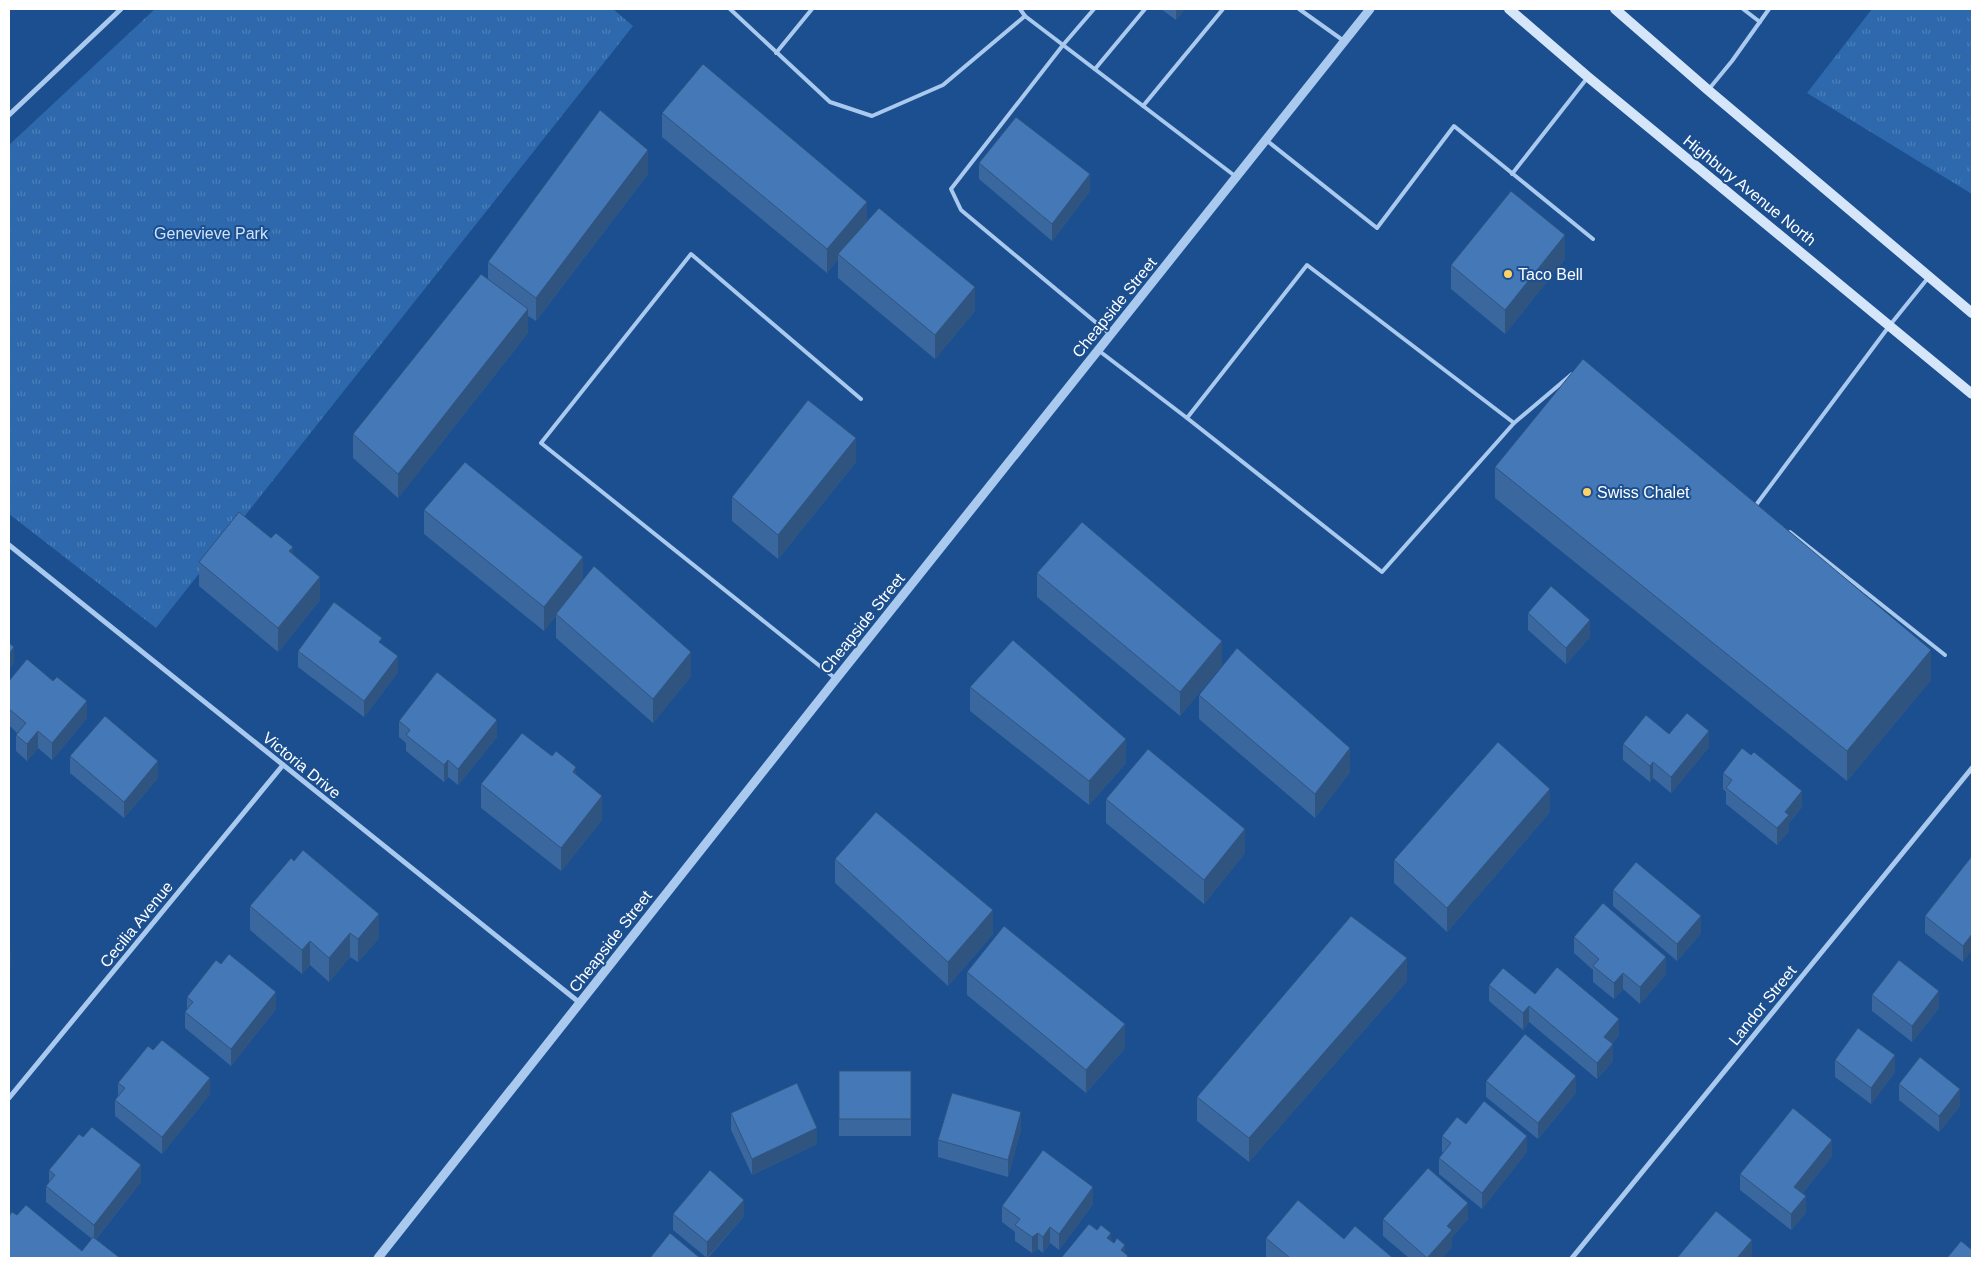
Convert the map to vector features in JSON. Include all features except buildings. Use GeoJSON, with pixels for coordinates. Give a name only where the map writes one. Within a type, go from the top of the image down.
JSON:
{"type":"FeatureCollection","features":[{"type":"Feature","properties":{"kind":"main road","name":"Highbury Avenue North"},"geometry":{"type":"LineString","coordinates":[[1509,9],[1588,77],[1972,394]]}},
{"type":"Feature","properties":{"kind":"main road"},"geometry":{"type":"LineString","coordinates":[[1615,9],[1928,278],[1972,313]]}},
{"type":"Feature","properties":{"kind":"street"},"geometry":{"type":"LineString","coordinates":[[9,115],[121,9]]}},
{"type":"Feature","properties":{"kind":"street","name":"Cheapside Street"},"geometry":{"type":"LineString","coordinates":[[378,1258],[1370,9]]}},
{"type":"Feature","properties":{"kind":"street","name":"Victoria Drive"},"geometry":{"type":"LineString","coordinates":[[9,545],[580,1004]]}},
{"type":"Feature","properties":{"kind":"street","name":"Cecilia Avenue"},"geometry":{"type":"LineString","coordinates":[[9,1098],[282,765]]}},
{"type":"Feature","properties":{"kind":"street","name":"Landor Street"},"geometry":{"type":"LineString","coordinates":[[1572,1258],[1972,768]]}},
{"type":"Feature","properties":{"kind":"lane"},"geometry":{"type":"LineString","coordinates":[[730,9],[830,102],[872,116],[943,85],[1025,16]]}},
{"type":"Feature","properties":{"kind":"lane"},"geometry":{"type":"LineString","coordinates":[[776,53],[812,9]]}},
{"type":"Feature","properties":{"kind":"lane"},"geometry":{"type":"LineString","coordinates":[[1020,9],[1025,16],[1237,177]]}},
{"type":"Feature","properties":{"kind":"lane"},"geometry":{"type":"LineString","coordinates":[[1094,9],[1063,45],[951,189],[961,210],[1111,335]]}},
{"type":"Feature","properties":{"kind":"lane"},"geometry":{"type":"LineString","coordinates":[[1095,69],[1145,9]]}},
{"type":"Feature","properties":{"kind":"lane"},"geometry":{"type":"LineString","coordinates":[[1143,106],[1223,9]]}},
{"type":"Feature","properties":{"kind":"lane"},"geometry":{"type":"LineString","coordinates":[[1299,9],[1344,42]]}},
{"type":"Feature","properties":{"kind":"lane"},"geometry":{"type":"LineString","coordinates":[[1743,9],[1760,22]]}},
{"type":"Feature","properties":{"kind":"lane"},"geometry":{"type":"LineString","coordinates":[[1708,90],[1732,61],[1769,9]]}},
{"type":"Feature","properties":{"kind":"lane"},"geometry":{"type":"LineString","coordinates":[[1512,174],[1588,77]]}},
{"type":"Feature","properties":{"kind":"lane"},"geometry":{"type":"LineString","coordinates":[[1266,140],[1378,228],[1454,126],[1593,238]]}},
{"type":"Feature","properties":{"kind":"lane"},"geometry":{"type":"LineString","coordinates":[[836,679],[541,443],[691,254],[861,399]]}},
{"type":"Feature","properties":{"kind":"lane"},"geometry":{"type":"LineString","coordinates":[[1187,418],[1307,265],[1514,423]]}},
{"type":"Feature","properties":{"kind":"lane"},"geometry":{"type":"LineString","coordinates":[[1756,505],[1890,325],[1928,278]]}},
{"type":"Feature","properties":{"kind":"lane"},"geometry":{"type":"LineString","coordinates":[[1098,350],[1382,572],[1514,423],[1577,370]]}},
{"type":"Feature","properties":{"kind":"lane"},"geometry":{"type":"LineString","coordinates":[[1749,499],[1764,511]]}},
{"type":"Feature","properties":{"kind":"lane"},"geometry":{"type":"LineString","coordinates":[[1787,530],[1946,655]]}},
{"type":"Feature","properties":{"kind":"green space","name":"Genevieve Park"},"geometry":{"type":"Polygon","coordinates":[[[155,9],[613,9],[633,26],[156,628],[9,514],[9,145],[155,9]]]}},
{"type":"Feature","properties":{"kind":"green space"},"geometry":{"type":"Polygon","coordinates":[[[1872,9],[1972,9],[1972,194],[1807,93],[1872,9]]]}},
{"type":"Feature","properties":{"kind":"place","name":"Taco Bell"},"geometry":{"type":"Point","coordinates":[1508,274]}},
{"type":"Feature","properties":{"kind":"place","name":"Swiss Chalet"},"geometry":{"type":"Point","coordinates":[1587,492]}}]}
